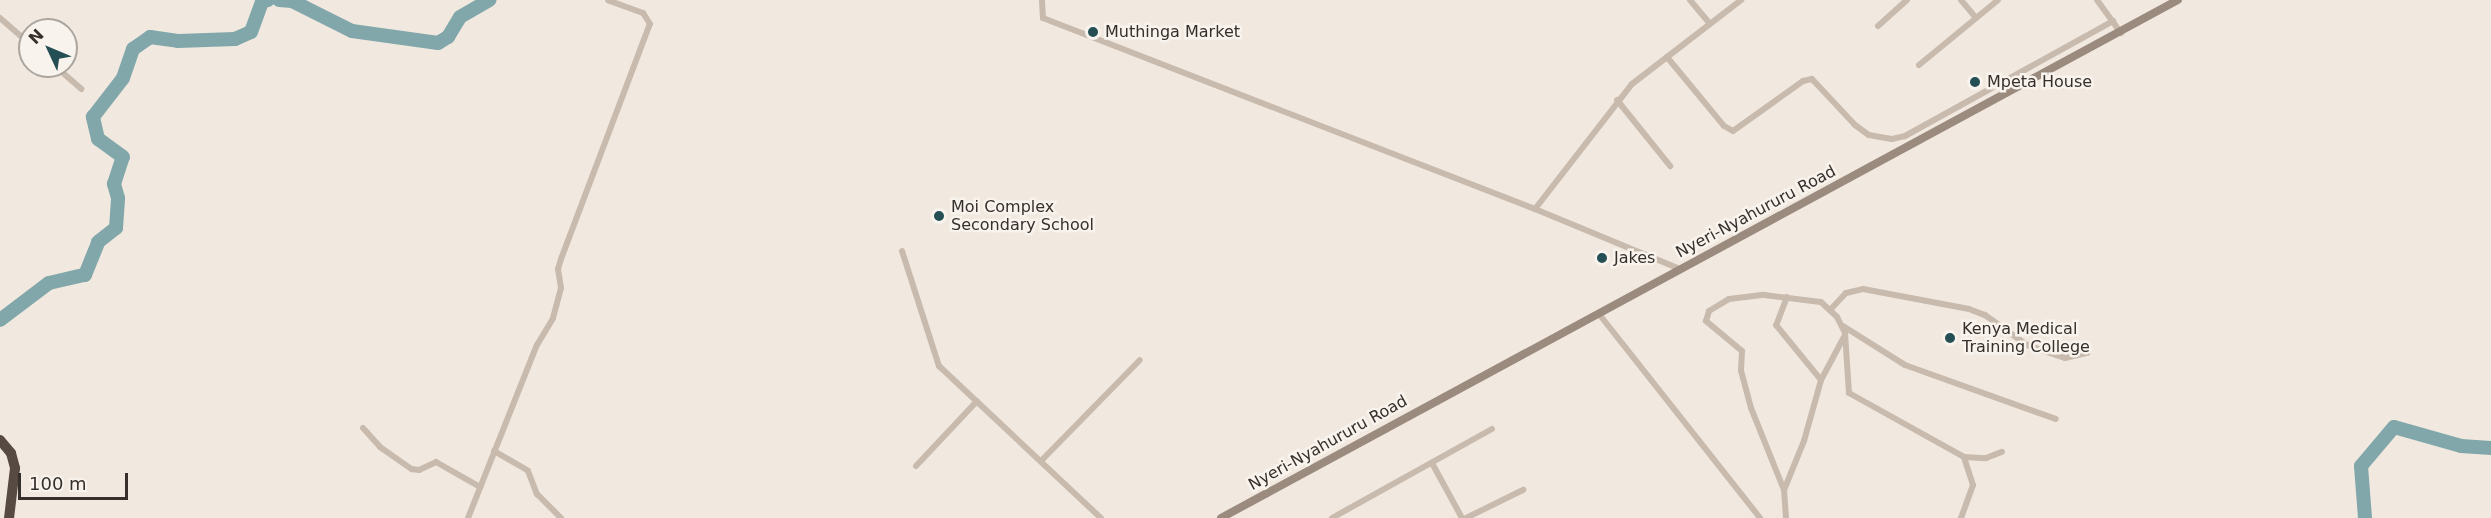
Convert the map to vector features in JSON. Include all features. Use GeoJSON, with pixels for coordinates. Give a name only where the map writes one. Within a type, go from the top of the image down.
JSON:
{"type":"FeatureCollection","features":[{"type":"Feature","properties":{"kind":"highway"},"geometry":{"type":"LineString","coordinates":[[0,440],[11,453],[15,468],[9,518]]}},
{"type":"Feature","properties":{"kind":"main road","name":"Nyeri-Nyahururu Road"},"geometry":{"type":"LineString","coordinates":[[1226,517],[2178,0]]}},
{"type":"Feature","properties":{"kind":"street"},"geometry":{"type":"LineString","coordinates":[[468,518],[537,345],[553,318],[561,288],[559,265],[650,24],[643,13],[608,0]]}},
{"type":"Feature","properties":{"kind":"street"},"geometry":{"type":"LineString","coordinates":[[1042,0],[1043,18],[1535,209],[1680,269]]}},
{"type":"Feature","properties":{"kind":"street"},"geometry":{"type":"LineString","coordinates":[[1690,0],[1710,24]]}},
{"type":"Feature","properties":{"kind":"street"},"geometry":{"type":"LineString","coordinates":[[1535,209],[1617,100],[1667,57],[1742,0]]}},
{"type":"Feature","properties":{"kind":"street"},"geometry":{"type":"LineString","coordinates":[[1878,26],[1907,0]]}},
{"type":"Feature","properties":{"kind":"street"},"geometry":{"type":"LineString","coordinates":[[1961,0],[1976,18]]}},
{"type":"Feature","properties":{"kind":"street"},"geometry":{"type":"LineString","coordinates":[[1919,64],[1998,0]]}},
{"type":"Feature","properties":{"kind":"street"},"geometry":{"type":"LineString","coordinates":[[2097,0],[2121,33]]}},
{"type":"Feature","properties":{"kind":"street"},"geometry":{"type":"LineString","coordinates":[[0,18],[18,34]]}},
{"type":"Feature","properties":{"kind":"street"},"geometry":{"type":"LineString","coordinates":[[1667,57],[1724,126],[1733,130],[1739,130],[1803,81],[1812,79],[1855,125],[1869,135],[1892,139],[1905,136],[2113,21]]}},
{"type":"Feature","properties":{"kind":"street"},"geometry":{"type":"LineString","coordinates":[[68,78],[81,89]]}},
{"type":"Feature","properties":{"kind":"street"},"geometry":{"type":"LineString","coordinates":[[1617,100],[1670,166]]}},
{"type":"Feature","properties":{"kind":"street"},"geometry":{"type":"LineString","coordinates":[[902,251],[939,366],[1101,518]]}},
{"type":"Feature","properties":{"kind":"street"},"geometry":{"type":"LineString","coordinates":[[1830,310],[1846,293],[1863,289],[1970,309],[1985,315],[2027,345],[2065,358],[2087,353]]}},
{"type":"Feature","properties":{"kind":"street"},"geometry":{"type":"LineString","coordinates":[[1786,518],[1784,490],[1751,408],[1742,370],[1742,351],[1709,326],[1706,315],[1712,308],[1729,299],[1764,295],[1809,297],[1830,310],[1845,333],[1849,393],[1964,457],[1986,458],[2002,452]]}},
{"type":"Feature","properties":{"kind":"street"},"geometry":{"type":"LineString","coordinates":[[1787,297],[1776,325],[1821,380]]}},
{"type":"Feature","properties":{"kind":"street"},"geometry":{"type":"LineString","coordinates":[[1599,314],[1760,518]]}},
{"type":"Feature","properties":{"kind":"street"},"geometry":{"type":"LineString","coordinates":[[1842,326],[1905,365],[2056,419]]}},
{"type":"Feature","properties":{"kind":"street"},"geometry":{"type":"LineString","coordinates":[[1784,490],[1804,441],[1821,380],[1845,333]]}},
{"type":"Feature","properties":{"kind":"street"},"geometry":{"type":"LineString","coordinates":[[1041,461],[1140,360]]}},
{"type":"Feature","properties":{"kind":"street"},"geometry":{"type":"LineString","coordinates":[[916,466],[977,401]]}},
{"type":"Feature","properties":{"kind":"street"},"geometry":{"type":"LineString","coordinates":[[363,428],[380,447],[412,468],[421,470],[436,462],[480,487]]}},
{"type":"Feature","properties":{"kind":"street"},"geometry":{"type":"LineString","coordinates":[[1332,518],[1492,429]]}},
{"type":"Feature","properties":{"kind":"street"},"geometry":{"type":"LineString","coordinates":[[494,451],[528,471],[537,494],[561,518]]}},
{"type":"Feature","properties":{"kind":"street"},"geometry":{"type":"LineString","coordinates":[[1961,518],[1973,485],[1964,457]]}},
{"type":"Feature","properties":{"kind":"street"},"geometry":{"type":"LineString","coordinates":[[1432,463],[1464,518],[1522,490]]}},
{"type":"Feature","properties":{"kind":"waterway"},"geometry":{"type":"LineString","coordinates":[[0,320],[49,283],[85,275],[98,242],[116,228],[118,198],[114,184],[123,157],[98,139],[93,117],[123,78],[133,49],[150,37],[178,41],[235,39],[251,32],[262,1],[268,0]]}},
{"type":"Feature","properties":{"kind":"waterway"},"geometry":{"type":"LineString","coordinates":[[279,0],[292,1],[352,31],[438,43],[448,37],[460,17],[489,0]]}},
{"type":"Feature","properties":{"kind":"waterway"},"geometry":{"type":"LineString","coordinates":[[2365,518],[2361,466],[2394,427],[2461,446],[2491,448]]}},
{"type":"Feature","properties":{"kind":"place","name":"Muthinga Market"},"geometry":{"type":"Point","coordinates":[1093,32]}},
{"type":"Feature","properties":{"kind":"place","name":"Mpeta House"},"geometry":{"type":"Point","coordinates":[1975,82]}},
{"type":"Feature","properties":{"kind":"place","name":"Moi Complex Secondary School"},"geometry":{"type":"Point","coordinates":[939,216]}},
{"type":"Feature","properties":{"kind":"place","name":"Jakes"},"geometry":{"type":"Point","coordinates":[1602,258]}},
{"type":"Feature","properties":{"kind":"place","name":"Kenya Medical Training College"},"geometry":{"type":"Point","coordinates":[1950,338]}}]}
